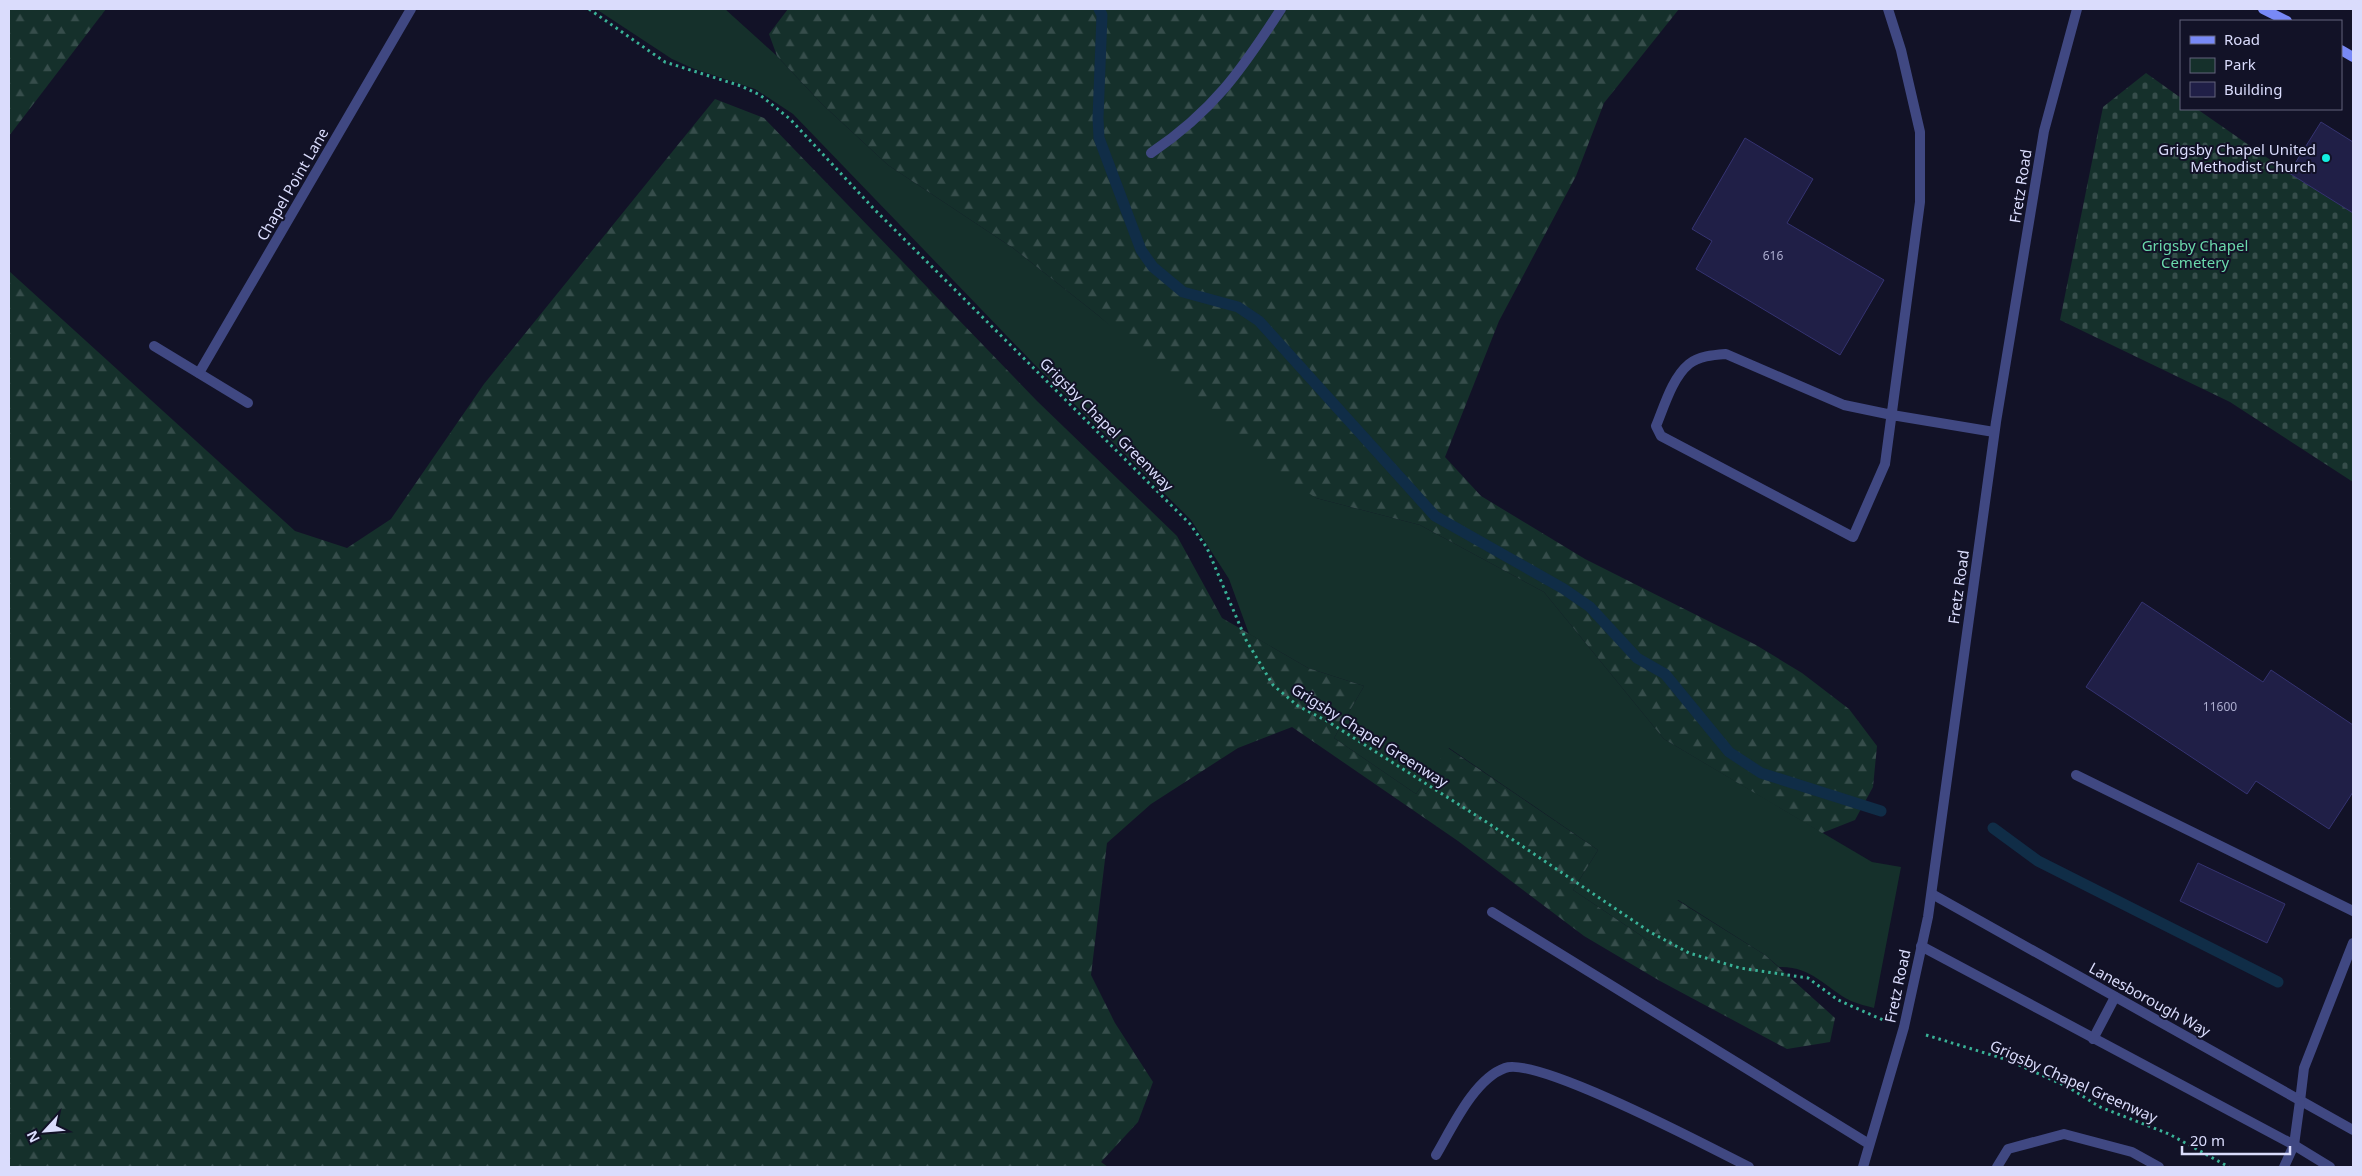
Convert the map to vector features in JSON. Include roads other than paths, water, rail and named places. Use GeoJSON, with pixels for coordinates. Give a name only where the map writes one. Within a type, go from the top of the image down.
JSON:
{"type":"FeatureCollection","features":[{"type":"Feature","properties":{"kind":"street","name":"Chapel Point Lane"},"geometry":{"type":"LineString","coordinates":[[199,373],[411,9]]}},
{"type":"Feature","properties":{"kind":"street"},"geometry":{"type":"LineString","coordinates":[[1151,152],[1178,134],[1219,97],[1248,61],[1281,9]]}},
{"type":"Feature","properties":{"kind":"street"},"geometry":{"type":"LineString","coordinates":[[1888,9],[1901,50],[1920,132],[1920,202],[1892,415],[1885,464],[1853,537],[1660,436],[1656,426],[1674,384],[1688,364],[1705,356],[1726,354],[1844,405],[1892,415],[1994,432]]}},
{"type":"Feature","properties":{"kind":"street","name":"Fretz Road"},"geometry":{"type":"LineString","coordinates":[[1864,1167],[1904,1027],[1932,894],[1994,432],[2044,131],[2077,9]]}},
{"type":"Feature","properties":{"kind":"street"},"geometry":{"type":"LineString","coordinates":[[2263,9],[2285,20]]}},
{"type":"Feature","properties":{"kind":"street"},"geometry":{"type":"LineString","coordinates":[[154,346],[248,403]]}},
{"type":"Feature","properties":{"kind":"street"},"geometry":{"type":"LineString","coordinates":[[2076,776],[2353,911]]}},
{"type":"Feature","properties":{"kind":"street","name":"Lanesborough Way"},"geometry":{"type":"LineString","coordinates":[[1932,894],[2353,1130]]}},
{"type":"Feature","properties":{"kind":"street"},"geometry":{"type":"LineString","coordinates":[[1492,912],[1870,1144]]}},
{"type":"Feature","properties":{"kind":"street"},"geometry":{"type":"LineString","coordinates":[[2284,1167],[2294,1145],[2304,1068],[2353,943]]}},
{"type":"Feature","properties":{"kind":"street"},"geometry":{"type":"LineString","coordinates":[[1921,946],[2294,1145],[2330,1167]]}},
{"type":"Feature","properties":{"kind":"street"},"geometry":{"type":"LineString","coordinates":[[2093,1038],[2116,997]]}},
{"type":"Feature","properties":{"kind":"street"},"geometry":{"type":"LineString","coordinates":[[1436,1155],[1480,1084],[1505,1068],[1522,1066],[1557,1077],[1661,1122],[1749,1167]]}},
{"type":"Feature","properties":{"kind":"street"},"geometry":{"type":"LineString","coordinates":[[1997,1167],[2008,1149],[2064,1134],[2132,1152],[2159,1167]]}},
{"type":"Feature","properties":{"kind":"waterway"},"geometry":{"type":"LineString","coordinates":[[1099,9],[1102,15],[1099,138],[1141,250],[1153,267],[1183,292],[1238,307],[1259,321],[1435,516],[1564,589],[1590,607],[1637,658],[1665,674],[1729,752],[1761,773],[1881,811]]}},
{"type":"Feature","properties":{"kind":"waterway"},"geometry":{"type":"LineString","coordinates":[[1993,828],[2038,861],[2278,982]]}},
{"type":"Feature","properties":{"kind":"place","name":"Grigsby Chapel United Methodist Church"},"geometry":{"type":"Point","coordinates":[2326,158]}},
{"type":"Feature","properties":{"kind":"park label","name":"Grigsby Chapel Cemetery"},"geometry":{"type":"Point","coordinates":[2195,254]}}]}
